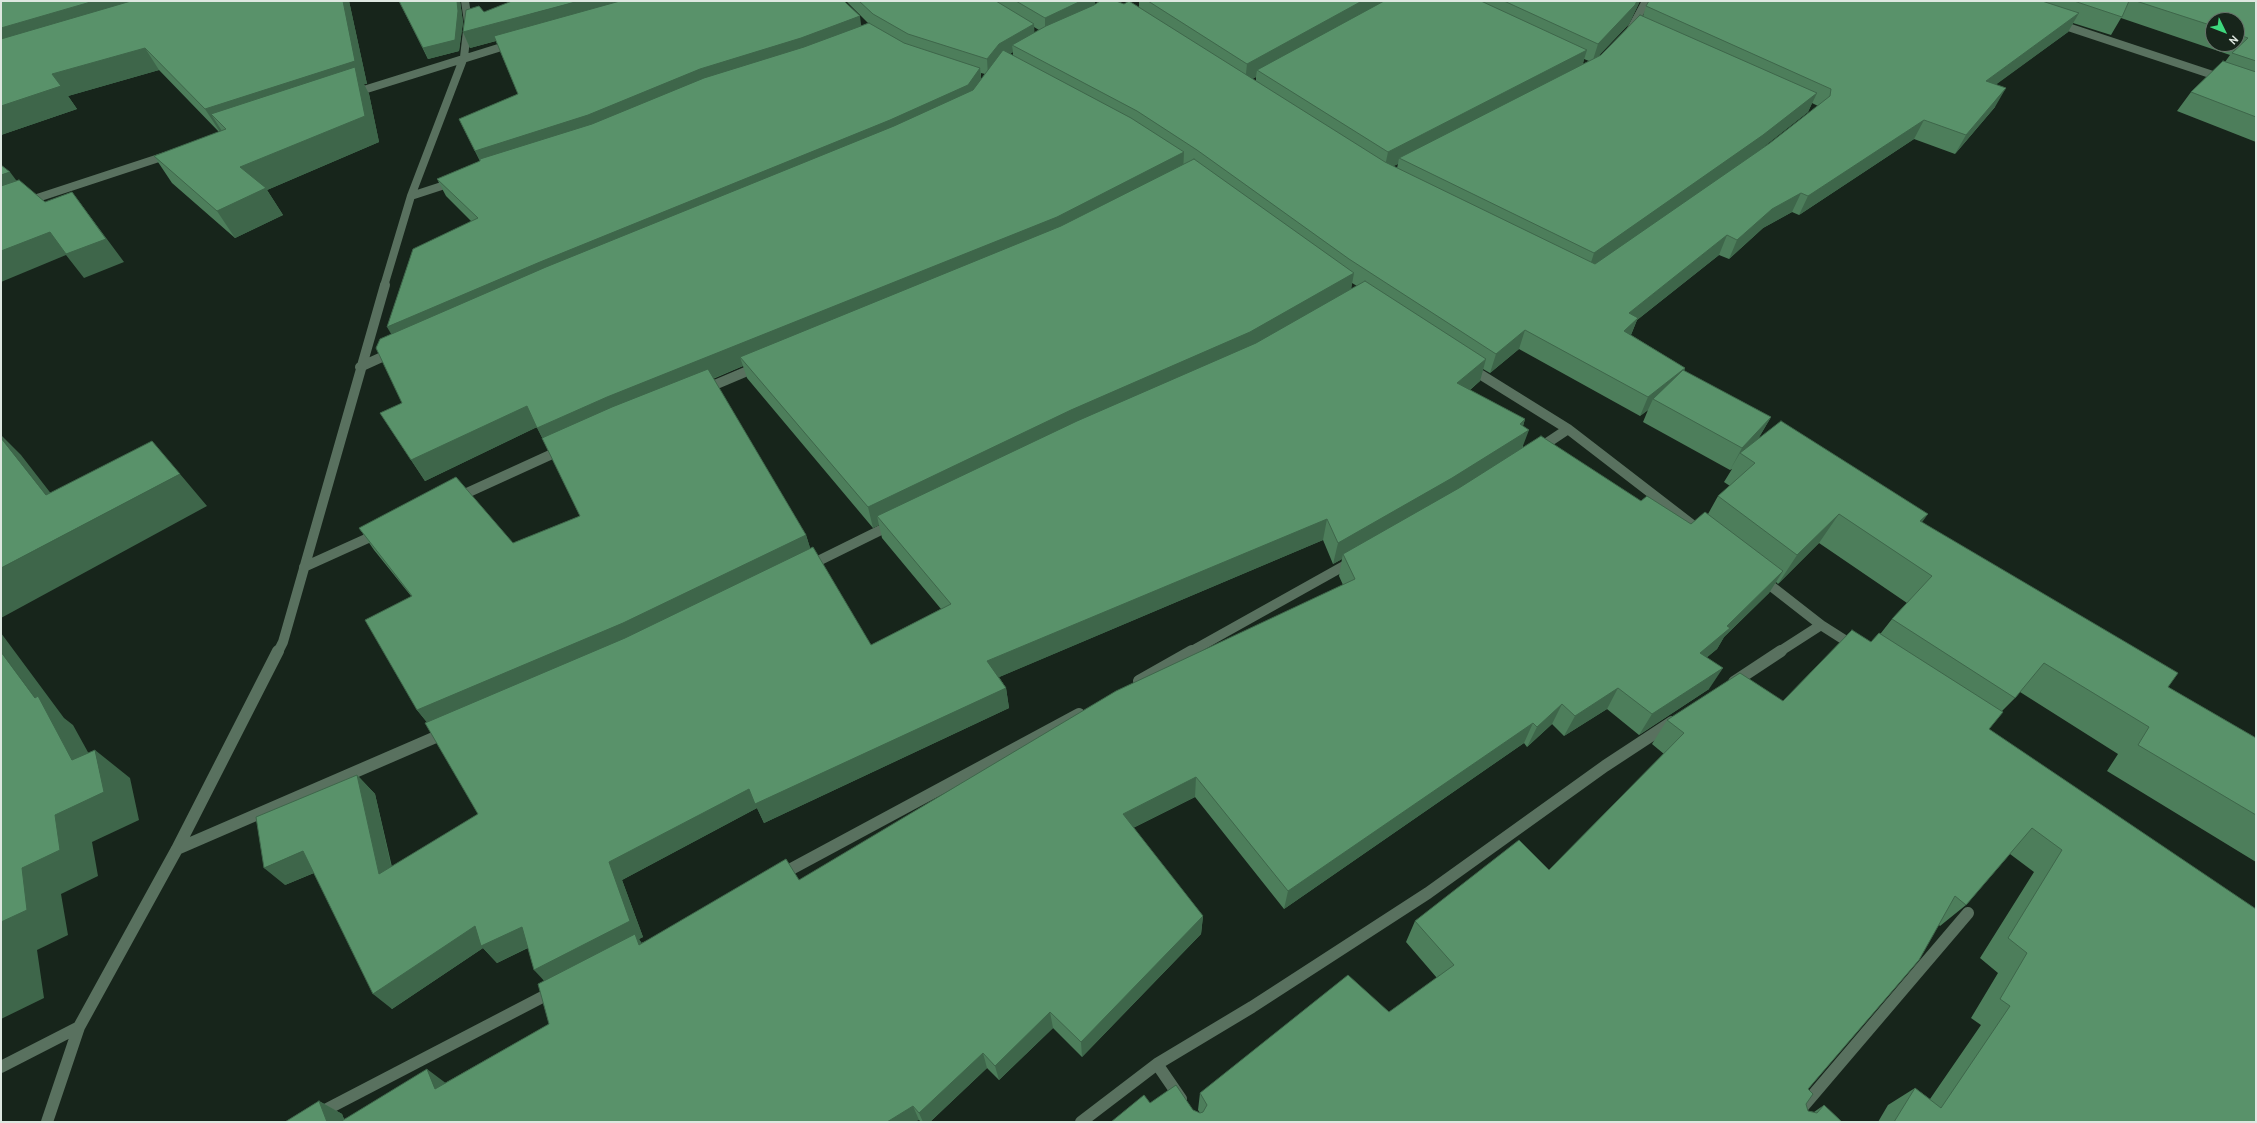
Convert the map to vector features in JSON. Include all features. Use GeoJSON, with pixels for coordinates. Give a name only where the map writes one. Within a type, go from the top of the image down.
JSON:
{"type":"FeatureCollection","features":[{"type":"Feature","properties":{"kind":"street"},"geometry":{"type":"LineString","coordinates":[[48,1122],[79,1027],[178,849],[283,642],[360,367],[411,196],[464,57],[468,22],[465,1]]}},
{"type":"Feature","properties":{"kind":"street"},"geometry":{"type":"LineString","coordinates":[[1633,29],[1646,1]]}},
{"type":"Feature","properties":{"kind":"street"},"geometry":{"type":"LineString","coordinates":[[468,22],[475,20]]}},
{"type":"Feature","properties":{"kind":"street"},"geometry":{"type":"LineString","coordinates":[[2052,22],[2226,80]]}},
{"type":"Feature","properties":{"kind":"street"},"geometry":{"type":"LineString","coordinates":[[350,94],[464,57],[517,42]]}},
{"type":"Feature","properties":{"kind":"street"},"geometry":{"type":"LineString","coordinates":[[1,210],[175,152]]}},
{"type":"Feature","properties":{"kind":"street"},"geometry":{"type":"LineString","coordinates":[[411,196],[463,179]]}},
{"type":"Feature","properties":{"kind":"street"},"geometry":{"type":"LineString","coordinates":[[360,367],[400,349]]}},
{"type":"Feature","properties":{"kind":"street"},"geometry":{"type":"LineString","coordinates":[[1460,362],[1568,430],[1704,534]]}},
{"type":"Feature","properties":{"kind":"street"},"geometry":{"type":"LineString","coordinates":[[699,391],[764,364]]}},
{"type":"Feature","properties":{"kind":"street"},"geometry":{"type":"LineString","coordinates":[[1529,455],[1568,430]]}},
{"type":"Feature","properties":{"kind":"street"},"geometry":{"type":"LineString","coordinates":[[446,502],[569,447]]}},
{"type":"Feature","properties":{"kind":"street"},"geometry":{"type":"LineString","coordinates":[[804,568],[902,520]]}},
{"type":"Feature","properties":{"kind":"street"},"geometry":{"type":"LineString","coordinates":[[304,567],[382,531]]}},
{"type":"Feature","properties":{"kind":"street"},"geometry":{"type":"LineString","coordinates":[[1126,688],[1223,636],[1360,557]]}},
{"type":"Feature","properties":{"kind":"street"},"geometry":{"type":"LineString","coordinates":[[1754,573],[1821,625],[1861,651]]}},
{"type":"Feature","properties":{"kind":"street"},"geometry":{"type":"LineString","coordinates":[[1723,689],[1821,625]]}},
{"type":"Feature","properties":{"kind":"street"},"geometry":{"type":"LineString","coordinates":[[773,879],[1091,707]]}},
{"type":"Feature","properties":{"kind":"street"},"geometry":{"type":"LineString","coordinates":[[1081,1122],[1157,1064],[1252,1007],[1428,893],[1605,766],[1684,715]]}},
{"type":"Feature","properties":{"kind":"street"},"geometry":{"type":"LineString","coordinates":[[178,849],[454,729]]}},
{"type":"Feature","properties":{"kind":"street"},"geometry":{"type":"LineString","coordinates":[[1790,1122],[1968,913]]}},
{"type":"Feature","properties":{"kind":"street"},"geometry":{"type":"LineString","coordinates":[[302,1122],[564,986]]}},
{"type":"Feature","properties":{"kind":"street"},"geometry":{"type":"LineString","coordinates":[[1,1067],[79,1027]]}},
{"type":"Feature","properties":{"kind":"street"},"geometry":{"type":"LineString","coordinates":[[1157,1064],[1188,1109]]}},
{"type":"Feature","properties":{"kind":"building"},"geometry":{"type":"Polygon","coordinates":[[[1,1],[94,1],[1,28],[1,1]]]}},
{"type":"Feature","properties":{"kind":"building"},"geometry":{"type":"Polygon","coordinates":[[[131,1],[343,1],[355,61],[205,109],[145,48],[52,74],[61,86],[1,106],[1,39],[131,1]]]}},
{"type":"Feature","properties":{"kind":"building"},"geometry":{"type":"Polygon","coordinates":[[[399,1],[457,1],[458,11],[455,40],[423,48],[399,1]]]}},
{"type":"Feature","properties":{"kind":"building"},"geometry":{"type":"Polygon","coordinates":[[[512,1],[579,1],[463,32],[466,10],[479,6],[484,12],[512,1]]]}},
{"type":"Feature","properties":{"kind":"building"},"geometry":{"type":"Polygon","coordinates":[[[620,1],[844,1],[860,16],[801,38],[700,69],[588,115],[475,151],[459,119],[518,94],[494,36],[620,1]]]}},
{"type":"Feature","properties":{"kind":"building"},"geometry":{"type":"Polygon","coordinates":[[[859,1],[996,1],[1034,24],[999,44],[987,59],[908,34],[873,14],[859,1]]]}},
{"type":"Feature","properties":{"kind":"building"},"geometry":{"type":"Polygon","coordinates":[[[1016,1],[1081,1],[1045,18],[1016,1]]]}},
{"type":"Feature","properties":{"kind":"building"},"geometry":{"type":"Polygon","coordinates":[[[1100,1],[1116,1],[1124,4],[1129,1],[1385,162],[1595,264],[1770,143],[1830,96],[1831,89],[1646,6],[1649,1],[2042,1],[2079,13],[1986,81],[2006,88],[1966,135],[1924,120],[1808,196],[1801,193],[1772,209],[1737,240],[1727,235],[1629,313],[1638,318],[1624,331],[1685,368],[1648,397],[1525,330],[1496,354],[1349,259],[1197,150],[1137,111],[1012,45],[1046,26],[1100,1]]]}},
{"type":"Feature","properties":{"kind":"building"},"geometry":{"type":"Polygon","coordinates":[[[1148,1],[1362,1],[1247,64],[1148,1]]]}},
{"type":"Feature","properties":{"kind":"building"},"geometry":{"type":"Polygon","coordinates":[[[1384,1],[1481,1],[1587,50],[1388,152],[1257,70],[1384,1]]]}},
{"type":"Feature","properties":{"kind":"building"},"geometry":{"type":"Polygon","coordinates":[[[1504,1],[1637,1],[1635,5],[1598,44],[1504,1]]]}},
{"type":"Feature","properties":{"kind":"building"},"geometry":{"type":"Polygon","coordinates":[[[2074,1],[2129,1],[2122,17],[2074,1]]]}},
{"type":"Feature","properties":{"kind":"building"},"geometry":{"type":"Polygon","coordinates":[[[2136,1],[2256,1],[2256,61],[2232,53],[2245,52],[2245,41],[2248,38],[2245,37],[2245,12],[2205,12],[2205,23],[2136,1]]]}},
{"type":"Feature","properties":{"kind":"building"},"geometry":{"type":"Polygon","coordinates":[[[1640,15],[1817,93],[1763,135],[1594,253],[1399,158],[1601,55],[1640,15]]]}},
{"type":"Feature","properties":{"kind":"building"},"geometry":{"type":"Polygon","coordinates":[[[869,23],[904,43],[980,68],[968,85],[890,120],[540,262],[387,327],[413,249],[478,218],[437,179],[480,161],[480,159],[592,124],[704,78],[804,47],[869,23]]]}},
{"type":"Feature","properties":{"kind":"building"},"geometry":{"type":"Polygon","coordinates":[[[1003,50],[1131,118],[1184,152],[1057,217],[607,397],[537,428],[527,406],[411,460],[380,413],[402,403],[376,348],[380,339],[546,267],[894,126],[973,90],[1003,50]]]}},
{"type":"Feature","properties":{"kind":"building"},"geometry":{"type":"Polygon","coordinates":[[[2223,61],[2256,72],[2256,117],[2191,92],[2223,61]]]}},
{"type":"Feature","properties":{"kind":"building"},"geometry":{"type":"Polygon","coordinates":[[[355,67],[365,116],[240,167],[266,188],[217,211],[154,156],[226,129],[211,114],[355,67]]]}},
{"type":"Feature","properties":{"kind":"building"},"geometry":{"type":"Polygon","coordinates":[[[1194,159],[1354,273],[1250,332],[1071,410],[868,507],[740,357],[1061,226],[1194,159]]]}},
{"type":"Feature","properties":{"kind":"building"},"geometry":{"type":"Polygon","coordinates":[[[1,165],[10,172],[1,175],[1,165]]]}},
{"type":"Feature","properties":{"kind":"building"},"geometry":{"type":"Polygon","coordinates":[[[19,180],[45,202],[72,192],[106,239],[66,254],[50,232],[1,251],[1,186],[19,180]]]}},
{"type":"Feature","properties":{"kind":"building"},"geometry":{"type":"Polygon","coordinates":[[[1365,281],[1486,359],[1457,383],[1525,419],[1520,424],[1529,430],[1452,478],[1338,543],[1327,519],[987,661],[1006,688],[755,804],[749,789],[609,862],[630,921],[534,970],[522,927],[481,946],[475,926],[373,994],[303,851],[264,868],[256,817],[357,775],[379,874],[478,814],[425,723],[625,638],[813,547],[871,645],[951,604],[877,516],[1077,421],[1256,343],[1365,281]]]}},
{"type":"Feature","properties":{"kind":"building"},"geometry":{"type":"Polygon","coordinates":[[[708,369],[806,535],[623,623],[417,710],[365,620],[412,596],[359,528],[456,477],[513,543],[580,516],[542,438],[612,407],[708,369]]]}},
{"type":"Feature","properties":{"kind":"building"},"geometry":{"type":"Polygon","coordinates":[[[1683,370],[1771,417],[1742,448],[1653,399],[1683,370]]]}},
{"type":"Feature","properties":{"kind":"building"},"geometry":{"type":"Polygon","coordinates":[[[1781,421],[1928,514],[1920,521],[2178,673],[2168,687],[2256,738],[2256,815],[2138,745],[2149,727],[2044,663],[2015,698],[1892,619],[1932,576],[1839,514],[1797,555],[1718,496],[1755,463],[1740,453],[1781,421]]]}},
{"type":"Feature","properties":{"kind":"building"},"geometry":{"type":"Polygon","coordinates":[[[1541,436],[1641,501],[1647,496],[1691,524],[1705,512],[1783,571],[1727,626],[1730,628],[1700,653],[1723,668],[1652,714],[1618,688],[1575,716],[1562,704],[1537,727],[1533,723],[1288,891],[1196,777],[1123,814],[1203,916],[1081,1042],[1050,1012],[995,1066],[983,1053],[919,1113],[913,1106],[887,1122],[340,1122],[427,1069],[435,1089],[549,1024],[538,984],[635,934],[639,945],[786,859],[799,880],[1116,691],[1355,579],[1343,554],[1459,488],[1541,436]]]}},
{"type":"Feature","properties":{"kind":"building"},"geometry":{"type":"Polygon","coordinates":[[[1,438],[46,495],[152,441],[180,474],[1,568],[1,438]]]}},
{"type":"Feature","properties":{"kind":"building"},"geometry":{"type":"Polygon","coordinates":[[[1852,630],[1871,642],[1879,633],[2003,712],[1989,729],[2256,909],[2256,1122],[1894,1122],[1915,1088],[1941,1108],[2010,1006],[2000,999],[2027,953],[2008,938],[2062,850],[2032,828],[1966,905],[1955,896],[1919,960],[1808,1089],[1813,1094],[1806,1104],[1808,1111],[1817,1113],[1824,1105],[1842,1122],[1111,1122],[1144,1095],[1150,1103],[1176,1085],[1193,1110],[1200,1113],[1203,1112],[1207,1105],[1200,1093],[1348,975],[1389,1012],[1454,965],[1415,921],[1519,840],[1549,870],[1684,733],[1667,720],[1740,673],[1783,701],[1852,630]]]}},
{"type":"Feature","properties":{"kind":"building"},"geometry":{"type":"Polygon","coordinates":[[[1,652],[35,698],[38,696],[72,760],[95,750],[104,792],[55,815],[60,850],[22,868],[27,910],[1,922],[1,652]]]}},
{"type":"Feature","properties":{"kind":"building"},"geometry":{"type":"Polygon","coordinates":[[[319,1101],[327,1122],[285,1122],[319,1101]]]}}]}
